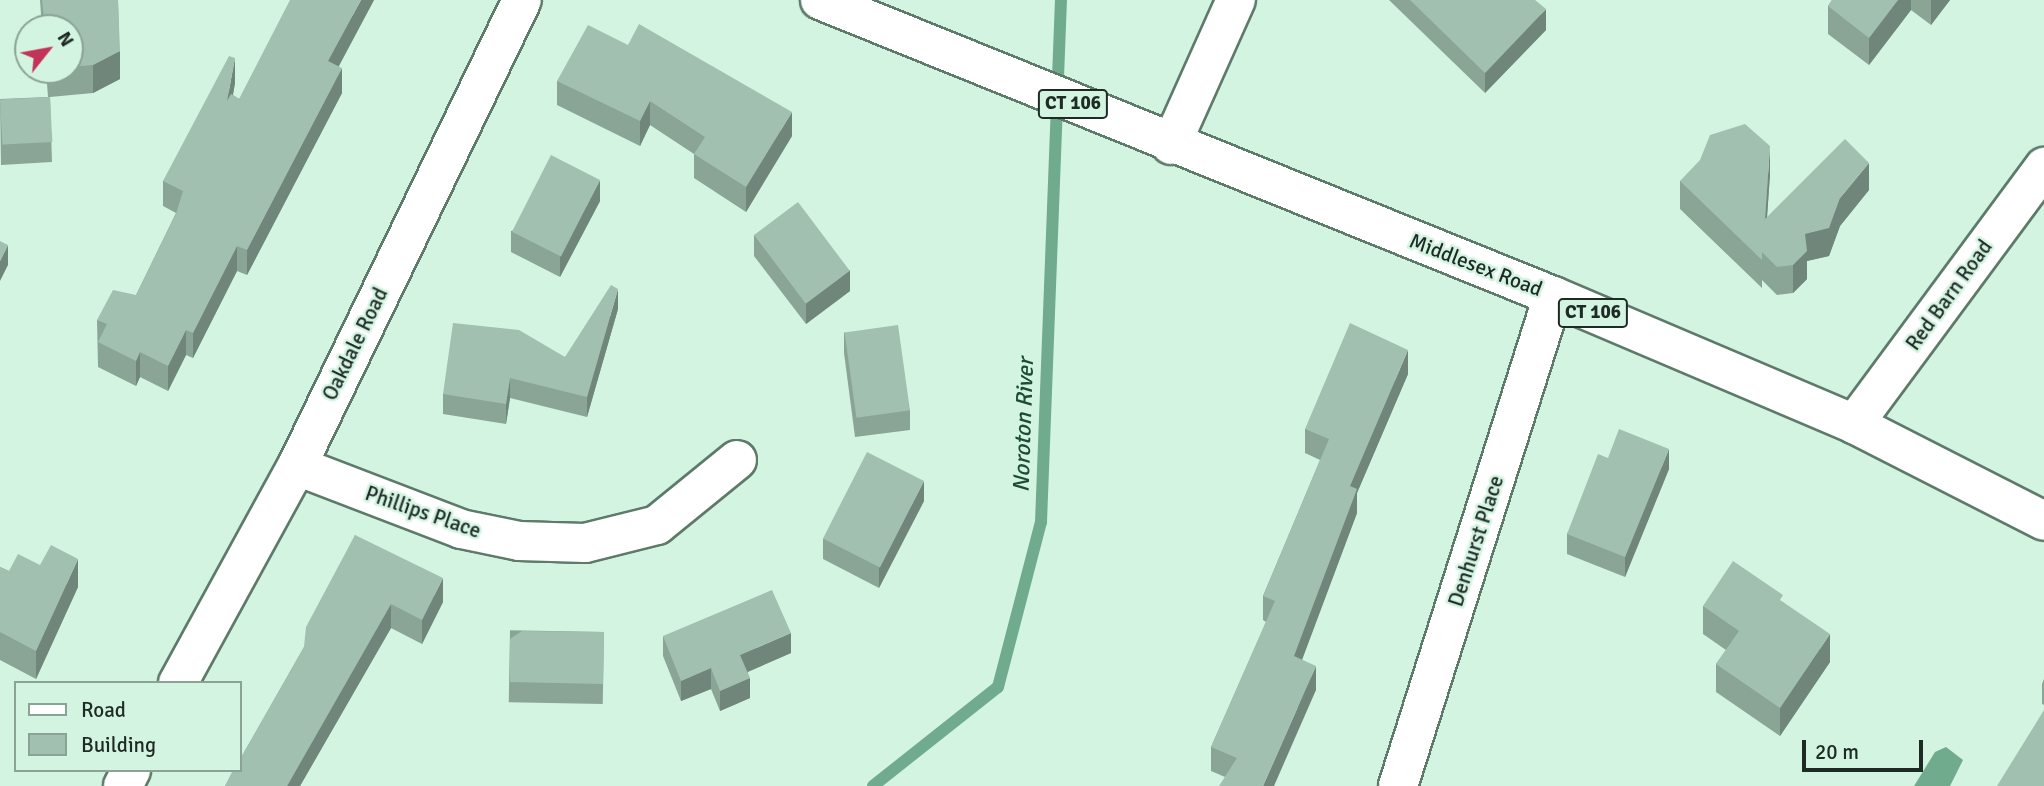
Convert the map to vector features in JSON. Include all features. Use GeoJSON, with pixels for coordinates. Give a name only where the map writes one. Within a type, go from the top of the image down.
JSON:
{"type":"FeatureCollection","features":[{"type":"Feature","properties":{"kind":"street","name":"Oakdale Road"},"geometry":{"type":"LineString","coordinates":[[179,681],[296,466],[522,0]]}},
{"type":"Feature","properties":{"kind":"street","name":"Middlesex Road"},"geometry":{"type":"LineString","coordinates":[[820,0],[1131,129],[1553,296],[1854,424],[2044,522]]}},
{"type":"Feature","properties":{"kind":"street"},"geometry":{"type":"LineString","coordinates":[[1171,145],[1236,0]]}},
{"type":"Feature","properties":{"kind":"street","name":"Red Barn Road"},"geometry":{"type":"LineString","coordinates":[[1854,424],[2044,167]]}},
{"type":"Feature","properties":{"kind":"street","name":"Denhurst Place"},"geometry":{"type":"LineString","coordinates":[[1398,786],[1553,296]]}},
{"type":"Feature","properties":{"kind":"street","name":"Phillips Place"},"geometry":{"type":"LineString","coordinates":[[296,466],[461,529],[519,541],[585,543],[657,525],[737,460]]}},
{"type":"Feature","properties":{"kind":"shaded area"},"geometry":{"type":"Polygon","coordinates":[[[1946,747],[1963,760],[1950,786],[1914,786],[1935,752],[1946,747]]]}},
{"type":"Feature","properties":{"kind":"building"},"geometry":{"type":"Polygon","coordinates":[[[42,0],[118,0],[120,51],[93,65],[84,66],[84,14],[44,14],[42,0]]]}},
{"type":"Feature","properties":{"kind":"building"},"geometry":{"type":"Polygon","coordinates":[[[290,0],[361,0],[328,61],[342,68],[247,250],[237,246],[193,333],[186,330],[168,366],[140,352],[136,361],[98,342],[107,324],[97,320],[113,290],[136,295],[176,214],[183,191],[163,181],[229,56],[235,58],[227,101],[231,94],[239,99],[290,0]]]}},
{"type":"Feature","properties":{"kind":"building"},"geometry":{"type":"Polygon","coordinates":[[[1410,0],[1535,0],[1546,9],[1485,73],[1410,0]]]}},
{"type":"Feature","properties":{"kind":"building"},"geometry":{"type":"Polygon","coordinates":[[[1832,0],[1898,0],[1869,38],[1828,6],[1832,0]]]}},
{"type":"Feature","properties":{"kind":"building"},"geometry":{"type":"Polygon","coordinates":[[[639,24],[792,112],[746,187],[694,154],[705,137],[650,101],[640,121],[557,81],[588,25],[628,45],[639,24]]]}},
{"type":"Feature","properties":{"kind":"building"},"geometry":{"type":"Polygon","coordinates":[[[50,97],[52,142],[2,145],[0,100],[50,97]]]}},
{"type":"Feature","properties":{"kind":"building"},"geometry":{"type":"Polygon","coordinates":[[[1745,124],[1770,146],[1765,219],[1845,139],[1869,163],[1840,198],[1829,228],[1805,234],[1807,251],[1793,265],[1777,267],[1762,252],[1762,260],[1680,181],[1700,160],[1710,135],[1745,124]]]}},
{"type":"Feature","properties":{"kind":"building"},"geometry":{"type":"Polygon","coordinates":[[[551,155],[600,180],[561,257],[512,232],[551,155]]]}},
{"type":"Feature","properties":{"kind":"building"},"geometry":{"type":"Polygon","coordinates":[[[798,202],[850,271],[806,304],[754,235],[798,202]]]}},
{"type":"Feature","properties":{"kind":"building"},"geometry":{"type":"Polygon","coordinates":[[[0,241],[8,245],[0,261],[0,241]]]}},
{"type":"Feature","properties":{"kind":"building"},"geometry":{"type":"Polygon","coordinates":[[[611,285],[618,289],[587,397],[510,378],[506,404],[443,394],[453,323],[519,330],[565,357],[611,285]]]}},
{"type":"Feature","properties":{"kind":"building"},"geometry":{"type":"Polygon","coordinates":[[[1350,323],[1408,350],[1350,486],[1357,489],[1294,656],[1316,666],[1263,786],[1219,786],[1237,758],[1211,747],[1275,601],[1263,596],[1329,439],[1305,429],[1350,323]]]}},
{"type":"Feature","properties":{"kind":"building"},"geometry":{"type":"Polygon","coordinates":[[[898,325],[910,410],[856,418],[845,333],[898,325]]]}},
{"type":"Feature","properties":{"kind":"building"},"geometry":{"type":"Polygon","coordinates":[[[1619,429],[1669,449],[1625,557],[1567,534],[1598,454],[1608,458],[1619,429]]]}},
{"type":"Feature","properties":{"kind":"building"},"geometry":{"type":"Polygon","coordinates":[[[867,452],[924,481],[880,567],[823,538],[867,452]]]}},
{"type":"Feature","properties":{"kind":"building"},"geometry":{"type":"Polygon","coordinates":[[[355,535],[443,578],[422,620],[391,604],[287,786],[225,786],[232,772],[242,772],[242,756],[304,647],[306,627],[355,535]]]}},
{"type":"Feature","properties":{"kind":"building"},"geometry":{"type":"Polygon","coordinates":[[[51,545],[78,559],[36,651],[0,632],[0,567],[9,571],[18,554],[40,565],[51,545]]]}},
{"type":"Feature","properties":{"kind":"building"},"geometry":{"type":"Polygon","coordinates":[[[1733,561],[1783,595],[1780,600],[1830,634],[1780,708],[1716,664],[1739,631],[1703,606],[1733,561]]]}},
{"type":"Feature","properties":{"kind":"building"},"geometry":{"type":"Polygon","coordinates":[[[772,590],[791,633],[740,655],[750,678],[720,691],[711,668],[681,681],[663,636],[772,590]]]}},
{"type":"Feature","properties":{"kind":"building"},"geometry":{"type":"Polygon","coordinates":[[[522,631],[604,632],[603,684],[510,682],[510,639],[522,631]]]}},
{"type":"Feature","properties":{"kind":"building"},"geometry":{"type":"Polygon","coordinates":[[[2044,710],[2044,786],[1997,786],[2044,710]]]}},
{"type":"Feature","properties":{"kind":"waterway","name":"Noroton River"},"geometry":{"type":"LineString","coordinates":[[873,786],[998,687],[1041,522],[1061,0]]}}]}
